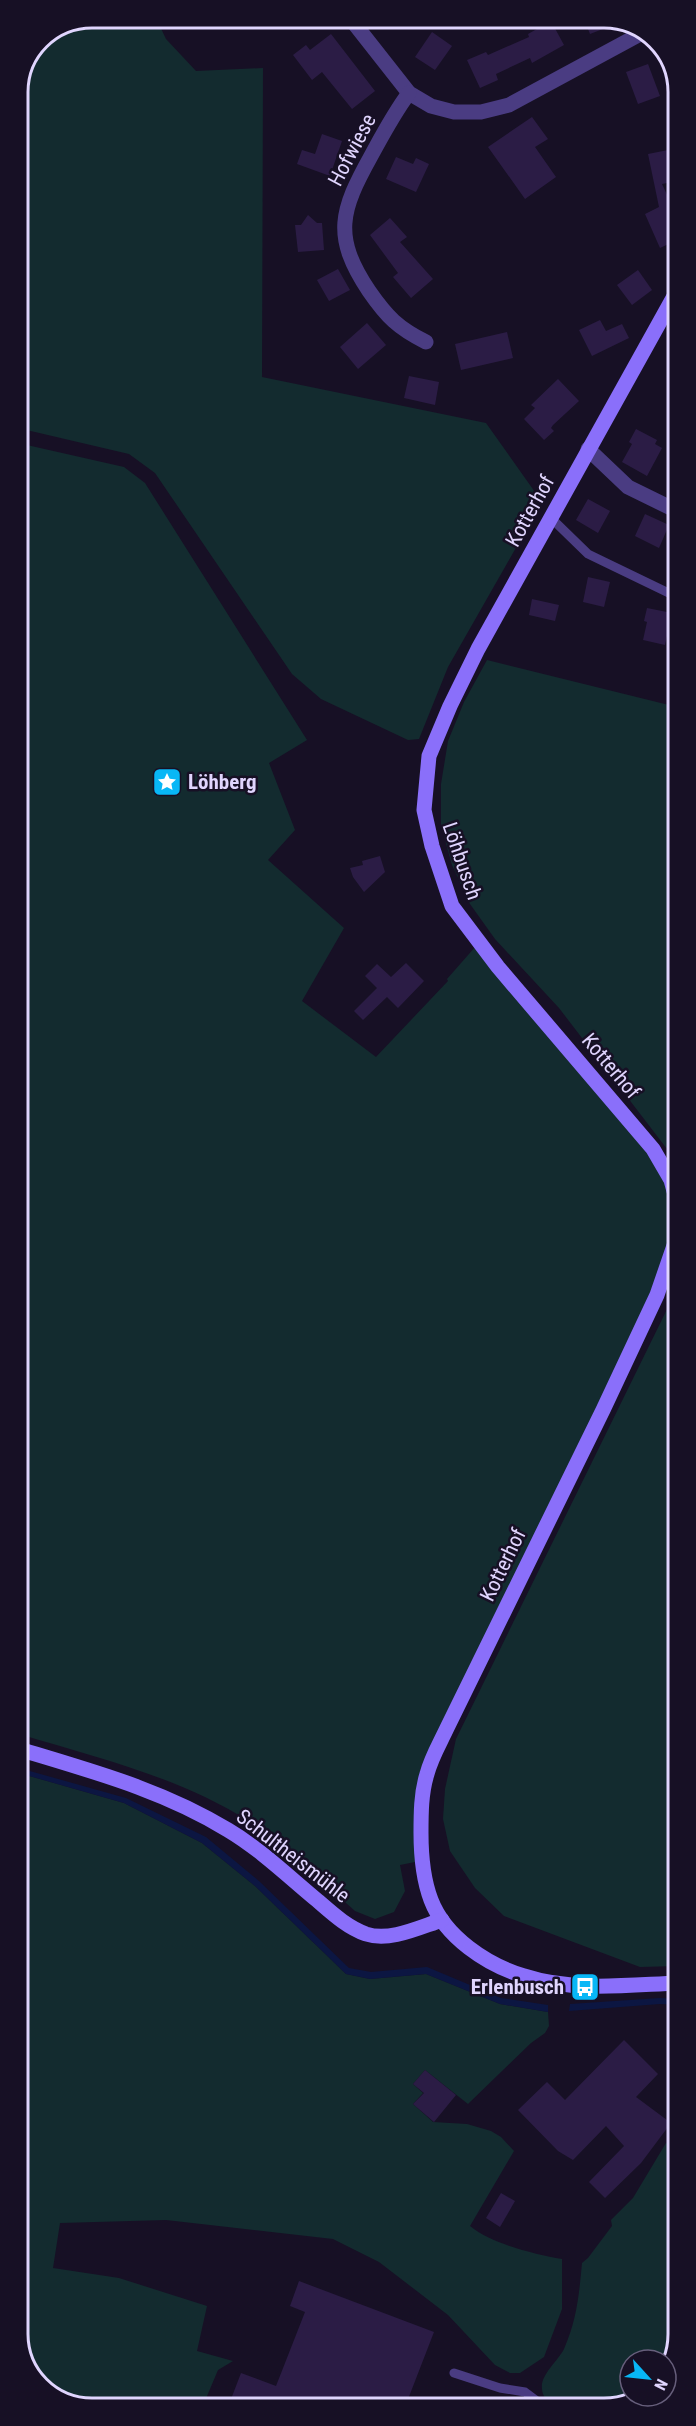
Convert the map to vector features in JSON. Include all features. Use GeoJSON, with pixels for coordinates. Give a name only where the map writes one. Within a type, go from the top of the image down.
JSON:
{"type":"FeatureCollection","features":[{"type":"Feature","properties":{"kind":"street"},"geometry":{"type":"LineString","coordinates":[[358,29],[409,93],[430,106],[454,112],[481,112],[509,105],[635,37]]}},
{"type":"Feature","properties":{"kind":"street","name":"Hofwiese"},"geometry":{"type":"LineString","coordinates":[[409,93],[396,111],[354,186],[347,202],[345,236],[361,279],[380,308],[402,330],[426,342]]}},
{"type":"Feature","properties":{"kind":"street","name":"Kotterhof"},"geometry":{"type":"LineString","coordinates":[[429,756],[473,658],[668,307]]}},
{"type":"Feature","properties":{"kind":"street"},"geometry":{"type":"LineString","coordinates":[[588,449],[628,487],[668,507]]}},
{"type":"Feature","properties":{"kind":"street","name":"Löhbusch"},"geometry":{"type":"LineString","coordinates":[[429,756],[424,810],[432,846],[452,906],[498,967]]}},
{"type":"Feature","properties":{"kind":"street","name":"Kotterhof"},"geometry":{"type":"LineString","coordinates":[[498,967],[653,1149],[668,1175]]}},
{"type":"Feature","properties":{"kind":"street","name":"Kotterhof"},"geometry":{"type":"LineString","coordinates":[[442,1920],[431,1900],[422,1861],[421,1810],[427,1774],[447,1728],[603,1410],[657,1295],[668,1263]]}},
{"type":"Feature","properties":{"kind":"street","name":"Schultheismühle"},"geometry":{"type":"LineString","coordinates":[[28,1752],[120,1779],[169,1798],[228,1830],[258,1851],[348,1926],[369,1935],[395,1935],[442,1920]]}},
{"type":"Feature","properties":{"kind":"street"},"geometry":{"type":"LineString","coordinates":[[442,1920],[482,1958],[524,1976],[585,1987],[668,1983]]}},
{"type":"Feature","properties":{"kind":"lane"},"geometry":{"type":"LineString","coordinates":[[550,516],[588,554],[668,593]]}},
{"type":"Feature","properties":{"kind":"lane"},"geometry":{"type":"LineString","coordinates":[[454,2373],[500,2388],[525,2392],[532,2398]]}},
{"type":"Feature","properties":{"kind":"green space"},"geometry":{"type":"Polygon","coordinates":[[[92,28],[161,28],[166,39],[196,71],[263,68],[262,377],[486,423],[542,502],[448,667],[419,739],[408,740],[321,699],[292,674],[155,473],[129,454],[28,430],[28,92],[33,68],[47,47],[68,33],[92,28]]]}},
{"type":"Feature","properties":{"kind":"green space"},"geometry":{"type":"Polygon","coordinates":[[[28,445],[124,467],[145,483],[307,740],[269,763],[295,830],[268,860],[344,928],[302,1001],[376,1057],[448,981],[447,979],[476,946],[651,1151],[668,1181],[668,1254],[415,1811],[415,1862],[400,1865],[405,1891],[394,1912],[375,1919],[355,1911],[277,1842],[250,1822],[195,1793],[138,1770],[28,1737],[28,445]]]}},
{"type":"Feature","properties":{"kind":"green space"},"geometry":{"type":"Polygon","coordinates":[[[487,660],[668,705],[668,1150],[559,1008],[495,939],[470,904],[452,865],[441,826],[441,784],[448,741],[464,702],[487,660]]]}},
{"type":"Feature","properties":{"kind":"green space"},"geometry":{"type":"Polygon","coordinates":[[[668,1307],[668,1966],[640,1967],[504,1916],[475,1888],[450,1851],[443,1819],[445,1789],[456,1739],[668,1307]]]}},
{"type":"Feature","properties":{"kind":"green space"},"geometry":{"type":"Polygon","coordinates":[[[28,1776],[124,1803],[202,1843],[255,1886],[346,1974],[370,1979],[426,1974],[500,2004],[548,2012],[549,2026],[545,2033],[531,2043],[468,2104],[425,2070],[413,2084],[423,2093],[413,2104],[433,2122],[467,2124],[491,2131],[501,2137],[514,2151],[470,2226],[501,2243],[562,2259],[562,2309],[544,2357],[520,2373],[510,2373],[495,2365],[448,2315],[379,2262],[333,2239],[166,2220],[60,2223],[53,2268],[119,2278],[207,2306],[197,2351],[233,2361],[218,2370],[207,2397],[88,2397],[68,2393],[57,2387],[44,2376],[33,2358],[28,2334],[28,1776]]]}},
{"type":"Feature","properties":{"kind":"green space"},"geometry":{"type":"Polygon","coordinates":[[[666,2143],[668,2144],[668,2334],[666,2348],[618,2348],[618,2396],[604,2398],[545,2398],[542,2384],[546,2373],[564,2349],[572,2327],[577,2307],[582,2263],[612,2226],[611,2220],[633,2198],[666,2143]]]}},
{"type":"Feature","properties":{"kind":"shaded area"},"geometry":{"type":"Polygon","coordinates":[[[28,1771],[126,1798],[206,1837],[259,1881],[349,1968],[371,1972],[427,1967],[501,1998],[548,2005],[548,2012],[500,2004],[426,1974],[370,1979],[346,1974],[255,1886],[202,1843],[124,1803],[28,1776],[28,1771]]]}},
{"type":"Feature","properties":{"kind":"shaded area"},"geometry":{"type":"Polygon","coordinates":[[[668,1998],[668,2004],[569,2011],[570,2004],[668,1998]]]}},
{"type":"Feature","properties":{"kind":"building"},"geometry":{"type":"Polygon","coordinates":[[[537,29],[555,29],[564,45],[532,63],[530,58],[496,74],[498,80],[480,88],[467,60],[486,52],[488,55],[529,37],[528,34],[537,29]]]}},
{"type":"Feature","properties":{"kind":"building"},"geometry":{"type":"Polygon","coordinates":[[[588,29],[603,29],[590,34],[588,29]]]}},
{"type":"Feature","properties":{"kind":"building"},"geometry":{"type":"Polygon","coordinates":[[[432,32],[452,46],[435,70],[415,57],[432,32]]]}},
{"type":"Feature","properties":{"kind":"building"},"geometry":{"type":"Polygon","coordinates":[[[331,34],[375,91],[352,109],[322,72],[312,80],[293,55],[306,45],[310,50],[331,34]]]}},
{"type":"Feature","properties":{"kind":"building"},"geometry":{"type":"Polygon","coordinates":[[[648,64],[660,96],[638,104],[626,72],[648,64]]]}},
{"type":"Feature","properties":{"kind":"building"},"geometry":{"type":"Polygon","coordinates":[[[532,117],[548,139],[535,147],[556,177],[525,199],[488,147],[532,117]]]}},
{"type":"Feature","properties":{"kind":"building"},"geometry":{"type":"Polygon","coordinates":[[[322,134],[342,141],[330,176],[297,164],[302,150],[315,154],[322,134]]]}},
{"type":"Feature","properties":{"kind":"building"},"geometry":{"type":"Polygon","coordinates":[[[668,150],[668,183],[662,184],[668,197],[668,244],[660,248],[645,214],[659,207],[648,154],[668,150]]]}},
{"type":"Feature","properties":{"kind":"building"},"geometry":{"type":"Polygon","coordinates":[[[396,157],[413,164],[416,158],[429,164],[416,192],[386,179],[396,157]]]}},
{"type":"Feature","properties":{"kind":"building"},"geometry":{"type":"Polygon","coordinates":[[[308,215],[317,223],[322,223],[324,250],[298,252],[295,225],[301,225],[308,215]]]}},
{"type":"Feature","properties":{"kind":"building"},"geometry":{"type":"Polygon","coordinates":[[[390,218],[407,237],[400,242],[433,279],[411,298],[393,277],[398,273],[370,235],[390,218]]]}},
{"type":"Feature","properties":{"kind":"building"},"geometry":{"type":"Polygon","coordinates":[[[338,269],[350,290],[329,301],[317,280],[338,269]]]}},
{"type":"Feature","properties":{"kind":"building"},"geometry":{"type":"Polygon","coordinates":[[[638,270],[652,290],[632,305],[617,285],[638,270]]]}},
{"type":"Feature","properties":{"kind":"building"},"geometry":{"type":"Polygon","coordinates":[[[600,320],[606,331],[622,324],[629,338],[592,356],[579,330],[600,320]]]}},
{"type":"Feature","properties":{"kind":"building"},"geometry":{"type":"Polygon","coordinates":[[[367,323],[386,345],[358,369],[340,347],[367,323]]]}},
{"type":"Feature","properties":{"kind":"building"},"geometry":{"type":"Polygon","coordinates":[[[507,332],[513,358],[461,370],[455,344],[507,332]]]}},
{"type":"Feature","properties":{"kind":"building"},"geometry":{"type":"Polygon","coordinates":[[[409,376],[439,382],[435,405],[404,398],[409,376]]]}},
{"type":"Feature","properties":{"kind":"building"},"geometry":{"type":"Polygon","coordinates":[[[558,379],[579,401],[553,425],[551,428],[554,431],[544,440],[524,419],[535,408],[531,405],[558,379]]]}},
{"type":"Feature","properties":{"kind":"building"},"geometry":{"type":"Polygon","coordinates":[[[636,429],[657,440],[655,444],[662,448],[647,476],[622,462],[632,444],[629,442],[636,429]]]}},
{"type":"Feature","properties":{"kind":"building"},"geometry":{"type":"Polygon","coordinates":[[[588,499],[610,511],[598,533],[576,520],[588,499]]]}},
{"type":"Feature","properties":{"kind":"building"},"geometry":{"type":"Polygon","coordinates":[[[645,514],[668,525],[659,548],[635,536],[645,514]]]}},
{"type":"Feature","properties":{"kind":"building"},"geometry":{"type":"Polygon","coordinates":[[[588,577],[610,582],[604,607],[583,602],[588,577]]]}},
{"type":"Feature","properties":{"kind":"building"},"geometry":{"type":"Polygon","coordinates":[[[532,599],[559,605],[555,621],[529,615],[532,599]]]}},
{"type":"Feature","properties":{"kind":"building"},"geometry":{"type":"Polygon","coordinates":[[[647,608],[668,612],[665,645],[643,640],[647,622],[644,621],[647,608]]]}},
{"type":"Feature","properties":{"kind":"building"},"geometry":{"type":"Polygon","coordinates":[[[380,856],[385,872],[364,892],[353,877],[350,868],[363,865],[362,861],[380,856]]]}},
{"type":"Feature","properties":{"kind":"building"},"geometry":{"type":"Polygon","coordinates":[[[406,963],[424,981],[398,1008],[387,997],[363,1020],[354,1011],[377,988],[365,976],[377,964],[391,977],[406,963]]]}},
{"type":"Feature","properties":{"kind":"building"},"geometry":{"type":"Polygon","coordinates":[[[624,2040],[658,2074],[636,2097],[668,2121],[668,2127],[641,2163],[605,2198],[589,2182],[624,2146],[606,2126],[573,2160],[558,2151],[518,2110],[547,2082],[565,2100],[624,2040]]]}},
{"type":"Feature","properties":{"kind":"building"},"geometry":{"type":"Polygon","coordinates":[[[425,2070],[456,2095],[434,2122],[413,2104],[424,2093],[413,2084],[425,2070]]]}},
{"type":"Feature","properties":{"kind":"building"},"geometry":{"type":"Polygon","coordinates":[[[501,2193],[515,2201],[500,2227],[486,2218],[501,2193]]]}},
{"type":"Feature","properties":{"kind":"building"},"geometry":{"type":"Polygon","coordinates":[[[299,2281],[434,2332],[409,2398],[232,2397],[241,2373],[276,2386],[305,2312],[290,2306],[299,2281]]]}},
{"type":"Feature","properties":{"kind":"place","name":"Löhberg"},"geometry":{"type":"Point","coordinates":[167,782]}},
{"type":"Feature","properties":{"kind":"place","name":"Erlenbusch"},"geometry":{"type":"Point","coordinates":[585,1987]}}]}
